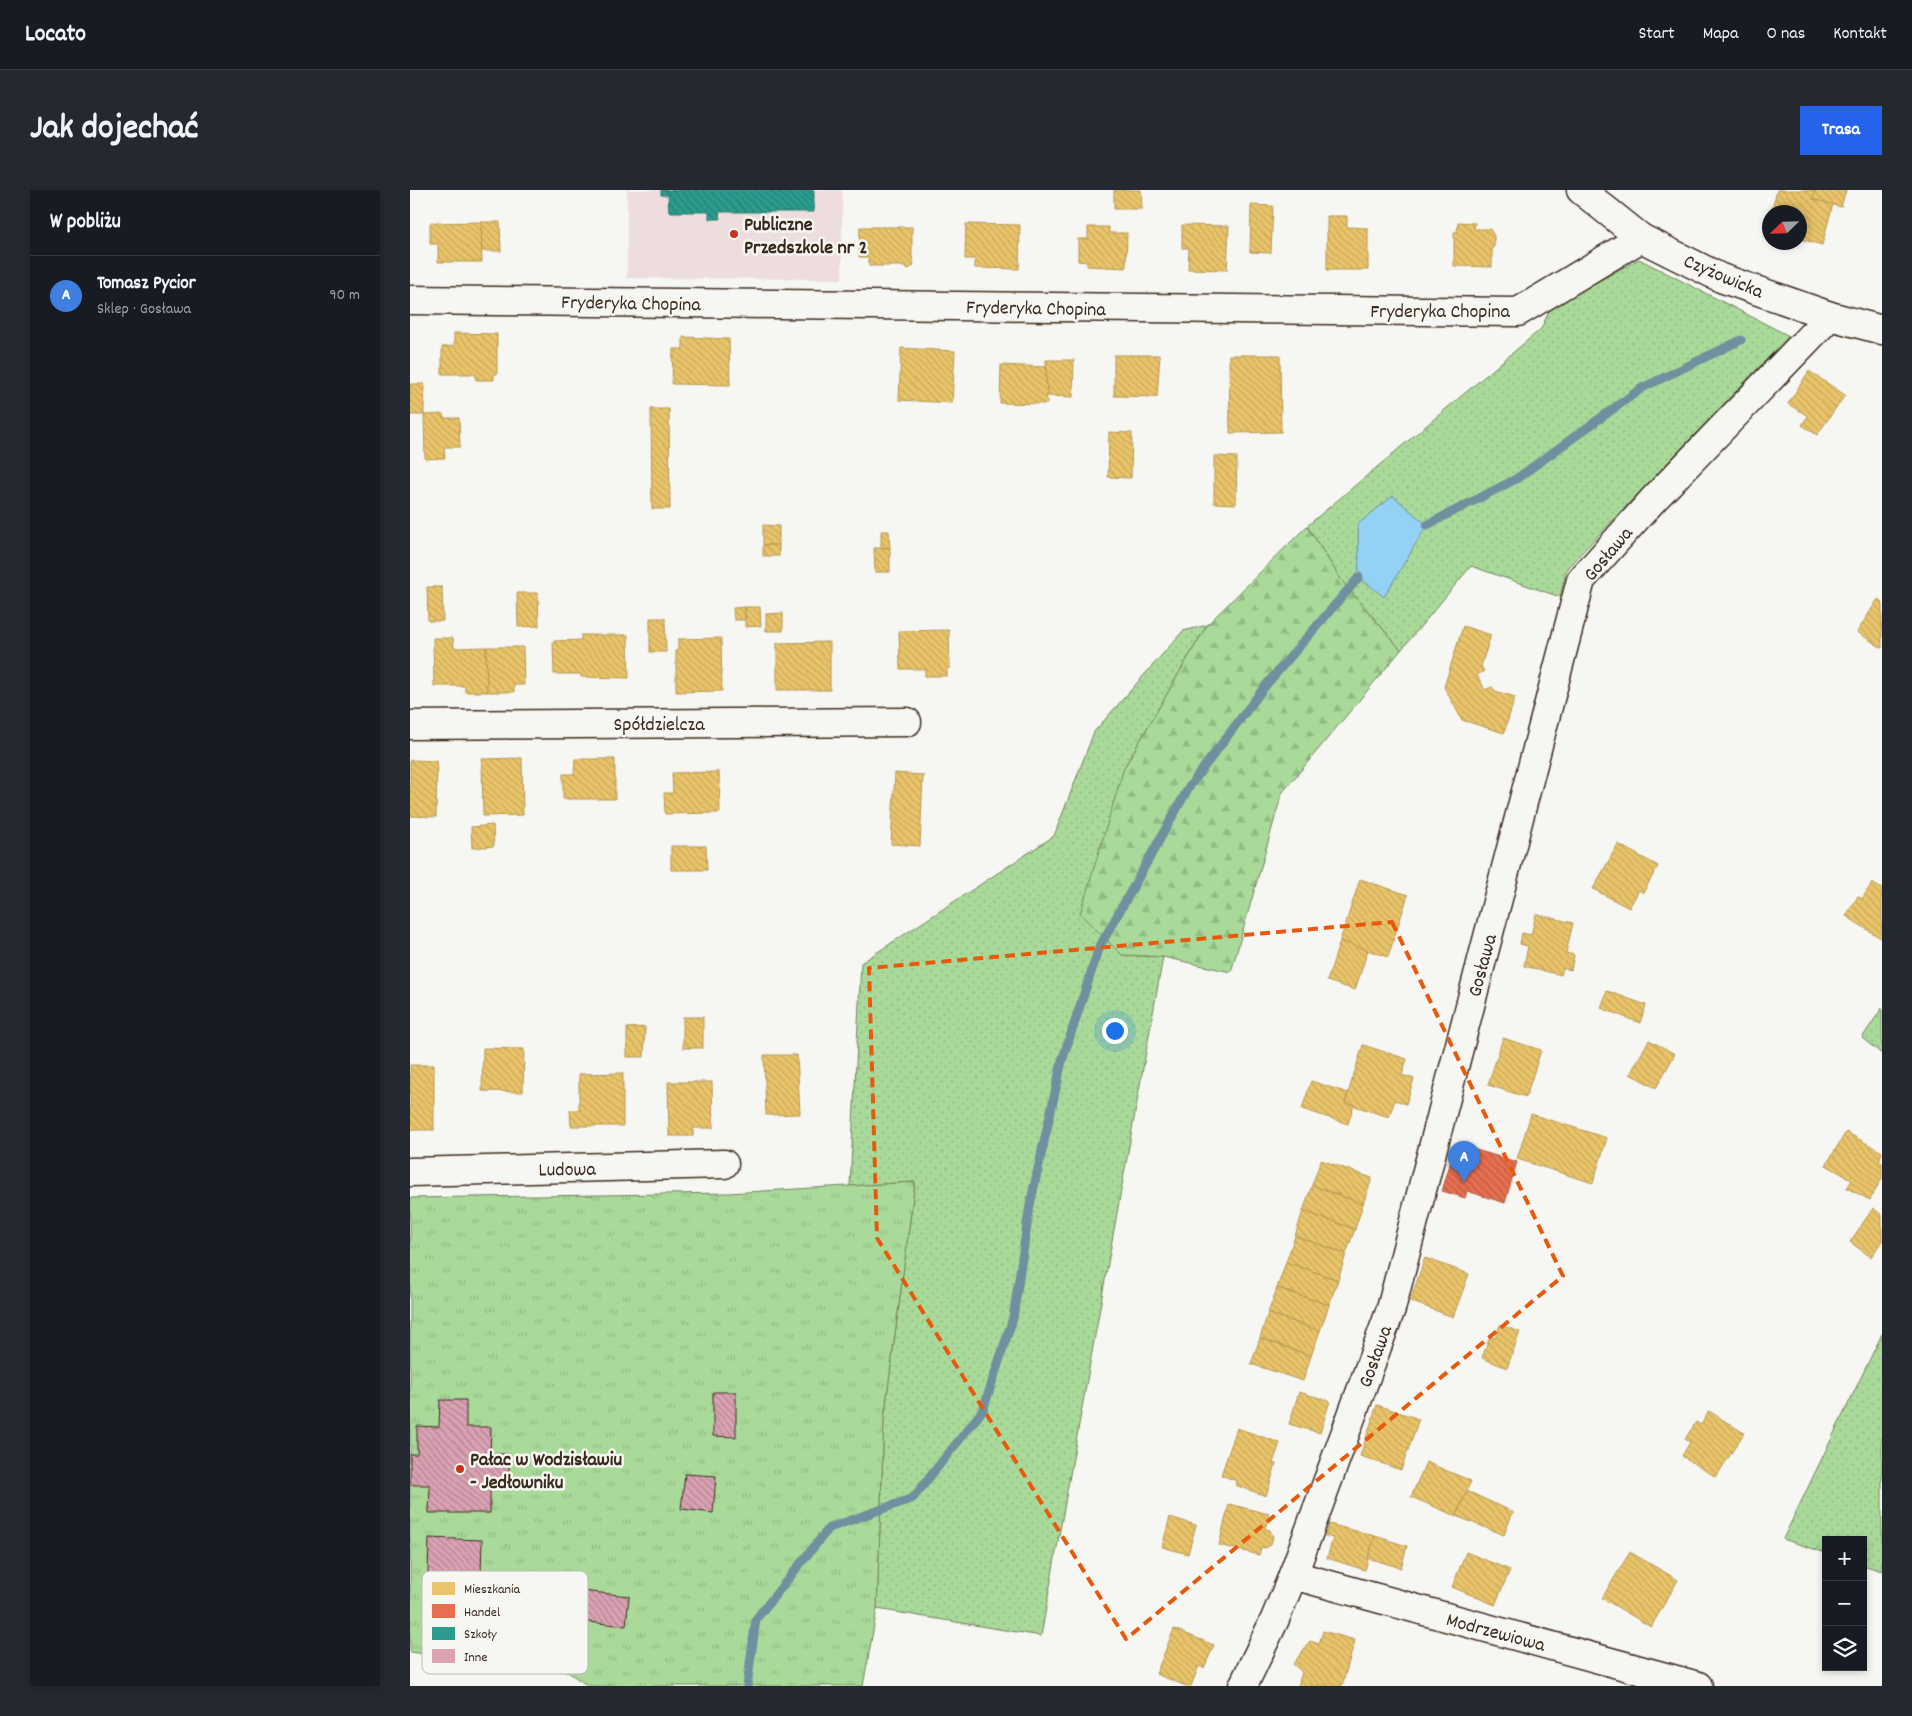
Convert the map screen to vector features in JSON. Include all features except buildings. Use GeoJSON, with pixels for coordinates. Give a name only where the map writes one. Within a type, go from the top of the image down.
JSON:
{"type":"FeatureCollection","features":[{"type":"Feature","properties":{"kind":"street","name":"Czyżowicka"},"geometry":{"type":"LineString","coordinates":[[1581,190],[1641,238],[1721,278],[1830,316],[1882,330]]}},
{"type":"Feature","properties":{"kind":"street","name":"Fryderyka Chopina"},"geometry":{"type":"LineString","coordinates":[[410,300],[1518,312],[1641,238]]}},
{"type":"Feature","properties":{"kind":"street","name":"Gosława"},"geometry":{"type":"LineString","coordinates":[[1242,1686],[1276,1620],[1391,1309],[1581,580],[1652,501],[1830,316]]}},
{"type":"Feature","properties":{"kind":"street","name":"Spółdzielcza"},"geometry":{"type":"LineString","coordinates":[[410,725],[907,722]]}},
{"type":"Feature","properties":{"kind":"street","name":"Ludowa"},"geometry":{"type":"LineString","coordinates":[[410,1172],[724,1164]]}},
{"type":"Feature","properties":{"kind":"street","name":"Modrzewiowa"},"geometry":{"type":"LineString","coordinates":[[1293,1575],[1698,1686]]}},
{"type":"Feature","properties":{"kind":"highlighted area"},"geometry":{"type":"Polygon","coordinates":[[[1392,922],[1563,1276],[1126,1639],[877,1238],[869,968],[1392,922]]]}},
{"type":"Feature","properties":{"kind":"shaded area","name":"Publiczne Przedszkole nr 2"},"geometry":{"type":"Polygon","coordinates":[[[627,190],[842,190],[842,279],[627,278],[627,190]]]}},
{"type":"Feature","properties":{"kind":"green space"},"geometry":{"type":"Polygon","coordinates":[[[1639,259],[1789,336],[1567,568],[1560,597],[1471,566],[1401,650],[1342,581],[1307,526],[1541,329],[1551,307],[1639,259]]]}},
{"type":"Feature","properties":{"kind":"green space"},"geometry":{"type":"Polygon","coordinates":[[[1307,526],[1342,581],[1401,650],[1282,793],[1231,972],[1163,957],[1122,955],[1080,914],[1124,768],[1207,625],[1307,526]]]}},
{"type":"Feature","properties":{"kind":"green space"},"geometry":{"type":"Polygon","coordinates":[[[1207,625],[1124,768],[1122,955],[1163,957],[1041,1636],[877,1609],[884,1419],[915,1182],[850,1186],[861,963],[1054,836],[1094,732],[1183,631],[1207,625]]]}},
{"type":"Feature","properties":{"kind":"green space"},"geometry":{"type":"Polygon","coordinates":[[[1882,1008],[1882,1054],[1862,1038],[1882,1008]]]}},
{"type":"Feature","properties":{"kind":"green space"},"geometry":{"type":"Polygon","coordinates":[[[915,1182],[884,1419],[877,1609],[863,1686],[588,1686],[571,1674],[588,1674],[588,1571],[422,1571],[422,1654],[410,1652],[410,1198],[729,1193],[915,1182]]]}},
{"type":"Feature","properties":{"kind":"green space"},"geometry":{"type":"Polygon","coordinates":[[[1882,1334],[1882,1571],[1867,1566],[1867,1536],[1822,1536],[1822,1552],[1783,1539],[1882,1334]]]}},
{"type":"Feature","properties":{"kind":"water"},"geometry":{"type":"Polygon","coordinates":[[[1393,496],[1427,525],[1384,597],[1359,577],[1358,524],[1393,496]]]}},
{"type":"Feature","properties":{"kind":"waterway"},"geometry":{"type":"LineString","coordinates":[[1427,525],[1516,479],[1642,388],[1741,340]]}},
{"type":"Feature","properties":{"kind":"waterway"},"geometry":{"type":"LineString","coordinates":[[747,1686],[756,1619],[829,1528],[913,1498],[983,1410],[1013,1318],[1030,1205],[1062,1061],[1099,948],[1189,787],[1266,685],[1359,577]]}},
{"type":"Feature","properties":{"kind":"place","name":"Publiczne Przedszkole nr 2"},"geometry":{"type":"Point","coordinates":[734,234]}},
{"type":"Feature","properties":{"kind":"place","name":"Tomasz Pycior"},"geometry":{"type":"Point","coordinates":[1464,1182]}},
{"type":"Feature","properties":{"kind":"place","name":"Pałac w Wodzisławiu - Jedłowniku"},"geometry":{"type":"Point","coordinates":[460,1469]}}]}
